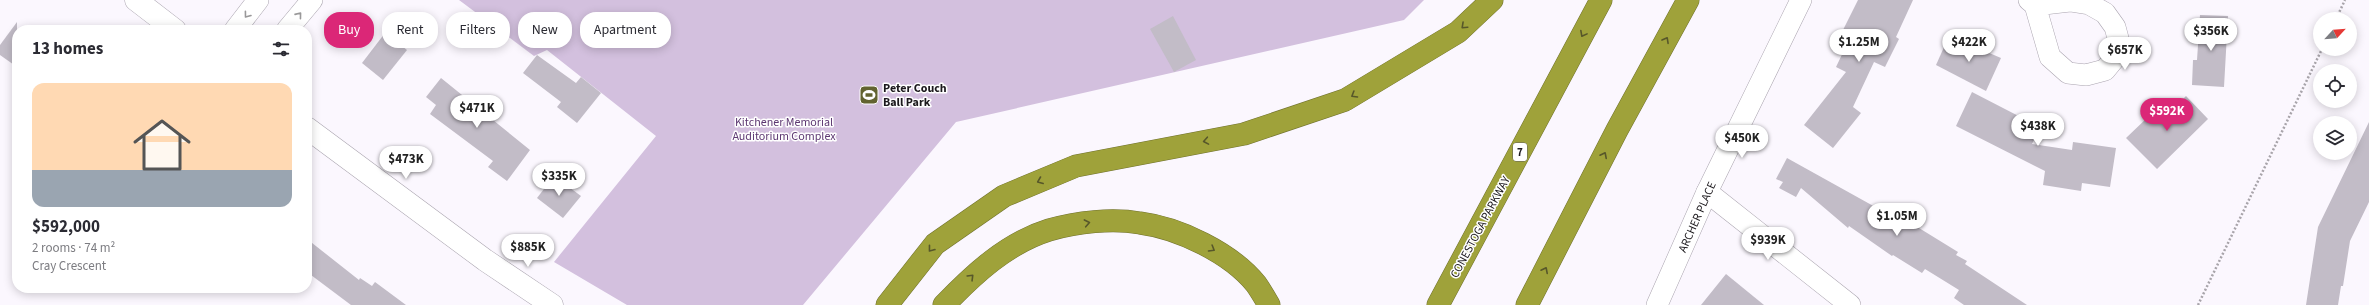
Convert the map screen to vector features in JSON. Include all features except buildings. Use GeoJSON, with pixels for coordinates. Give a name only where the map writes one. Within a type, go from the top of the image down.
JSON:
{"type":"FeatureCollection","features":[{"type":"Feature","properties":{"kind":"highway"},"geometry":{"type":"LineString","coordinates":[[887,305],[935,244],[1004,196],[1076,166],[1244,134],[1345,100],[1458,32],[1492,0]]}},
{"type":"Feature","properties":{"kind":"highway","name":"CONESTOGA PARKWAY"},"geometry":{"type":"LineString","coordinates":[[1438,305],[1601,0]]}},
{"type":"Feature","properties":{"kind":"highway"},"geometry":{"type":"LineString","coordinates":[[1527,305],[1617,130],[1688,0]]}},
{"type":"Feature","properties":{"kind":"highway"},"geometry":{"type":"LineString","coordinates":[[944,305],[976,272],[1011,248],[1049,230],[1094,222],[1140,222],[1196,239],[1225,257],[1256,284],[1269,305]]}},
{"type":"Feature","properties":{"kind":"main road"},"geometry":{"type":"LineString","coordinates":[[136,0],[168,25]]}},
{"type":"Feature","properties":{"kind":"main road"},"geometry":{"type":"LineString","coordinates":[[312,132],[485,260],[552,305]]}},
{"type":"Feature","properties":{"kind":"street"},"geometry":{"type":"LineString","coordinates":[[239,25],[258,0]]}},
{"type":"Feature","properties":{"kind":"street"},"geometry":{"type":"LineString","coordinates":[[291,25],[312,0]]}},
{"type":"Feature","properties":{"kind":"street","name":"ARCHER PLACE"},"geometry":{"type":"LineString","coordinates":[[1657,305],[1707,192],[1801,0]]}},
{"type":"Feature","properties":{"kind":"street"},"geometry":{"type":"LineString","coordinates":[[1707,192],[1850,305]]}},
{"type":"Feature","properties":{"kind":"path"},"geometry":{"type":"LineString","coordinates":[[2339,12],[2345,0]]}},
{"type":"Feature","properties":{"kind":"path"},"geometry":{"type":"LineString","coordinates":[[2198,305],[2319,56]]}},
{"type":"Feature","properties":{"kind":"green space","name":"Kitchener Memorial Auditorium Complex"},"geometry":{"type":"Polygon","coordinates":[[[459,0],[1424,0],[1404,20],[956,122],[803,305],[627,305],[554,262],[656,136],[547,50],[534,56],[523,48],[572,48],[572,12],[518,12],[518,44],[510,38],[510,12],[475,12],[459,0]]]}},
{"type":"Feature","properties":{"kind":"place","name":"Peter Couch Ball Park"},"geometry":{"type":"Point","coordinates":[869,95]}}]}
